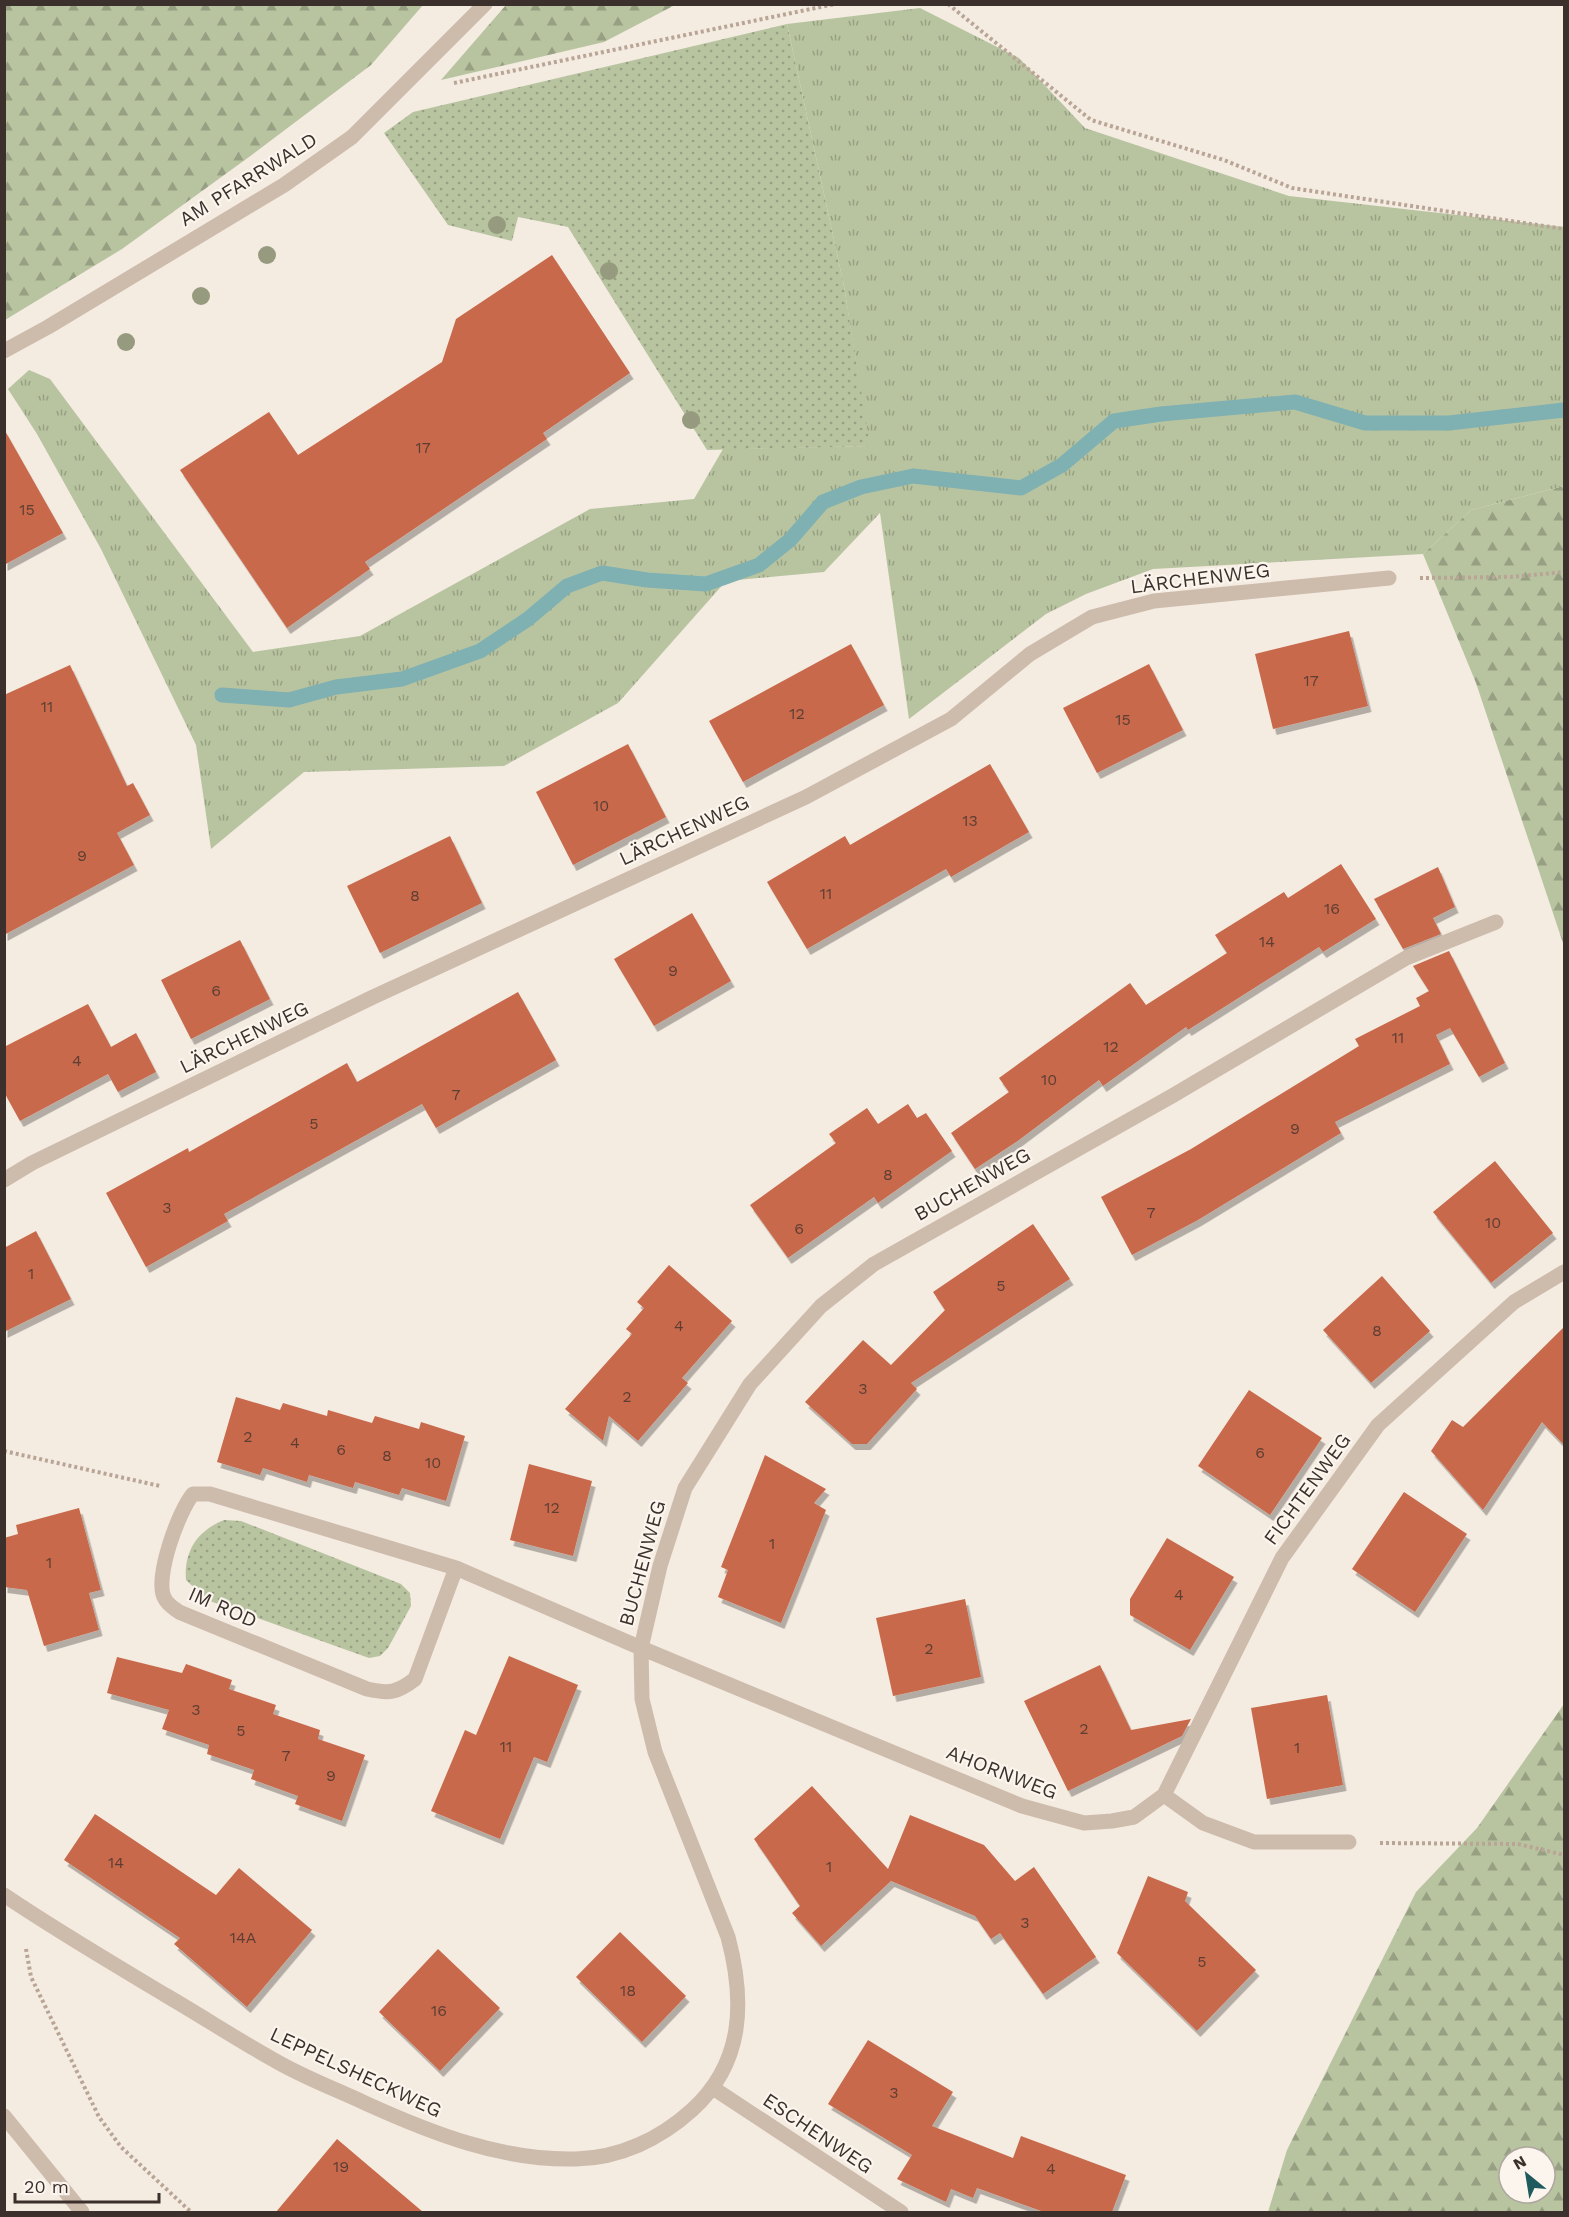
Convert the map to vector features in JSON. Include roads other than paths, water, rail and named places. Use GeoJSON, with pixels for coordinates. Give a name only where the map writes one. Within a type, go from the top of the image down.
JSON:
{"type":"FeatureCollection","features":[{"type":"Feature","properties":{"kind":"street","name":"AM PFARRWALD"},"geometry":{"type":"LineString","coordinates":[[4,351],[48,327],[284,184],[352,136],[397,94],[485,4]]}},
{"type":"Feature","properties":{"kind":"street","name":"LÄRCHENWEG"},"geometry":{"type":"LineString","coordinates":[[4,1180],[32,1163],[371,998],[806,797],[951,719],[1030,654],[1092,617],[1154,601],[1389,578]]}},
{"type":"Feature","properties":{"kind":"street","name":"BUCHENWEG"},"geometry":{"type":"LineString","coordinates":[[641,1648],[660,1566],[685,1488],[750,1384],[821,1306],[874,1264],[1182,1090],[1406,958],[1496,922]]}},
{"type":"Feature","properties":{"kind":"street","name":"FICHTENWEG"},"geometry":{"type":"LineString","coordinates":[[1164,1795],[1282,1558],[1378,1425],[1514,1302],[1564,1272]]}},
{"type":"Feature","properties":{"kind":"street","name":"IM ROD"},"geometry":{"type":"LineString","coordinates":[[193,1494],[210,1494],[456,1568],[415,1679],[402,1689],[385,1693],[367,1689],[179,1612],[165,1599],[162,1579],[170,1544],[182,1510],[193,1494]]}},
{"type":"Feature","properties":{"kind":"street"},"geometry":{"type":"LineString","coordinates":[[456,1568],[641,1648]]}},
{"type":"Feature","properties":{"kind":"street","name":"AHORNWEG"},"geometry":{"type":"LineString","coordinates":[[641,1648],[1032,1809],[1084,1823],[1112,1821],[1134,1817],[1164,1795]]}},
{"type":"Feature","properties":{"kind":"street","name":"LEPPELSHECKWEG"},"geometry":{"type":"LineString","coordinates":[[4,1895],[61,1933],[276,2061],[424,2130],[519,2156],[577,2159],[632,2148],[667,2131],[713,2088],[732,2050],[739,1997],[728,1937],[655,1752],[642,1699],[641,1648]]}},
{"type":"Feature","properties":{"kind":"street"},"geometry":{"type":"LineString","coordinates":[[1164,1795],[1203,1823],[1254,1842],[1349,1842]]}},
{"type":"Feature","properties":{"kind":"street","name":"ESCHENWEG"},"geometry":{"type":"LineString","coordinates":[[713,2088],[901,2212]]}},
{"type":"Feature","properties":{"kind":"street"},"geometry":{"type":"LineString","coordinates":[[4,2116],[82,2212]]}},
{"type":"Feature","properties":{"kind":"waterway"},"geometry":{"type":"LineString","coordinates":[[222,695],[289,700],[336,687],[402,679],[480,651],[528,619],[567,586],[602,573],[647,580],[706,584],[759,565],[790,540],[823,502],[861,487],[913,476],[1021,488],[1062,465],[1114,421],[1161,414],[1295,402],[1365,423],[1449,423],[1564,410]]}}]}
